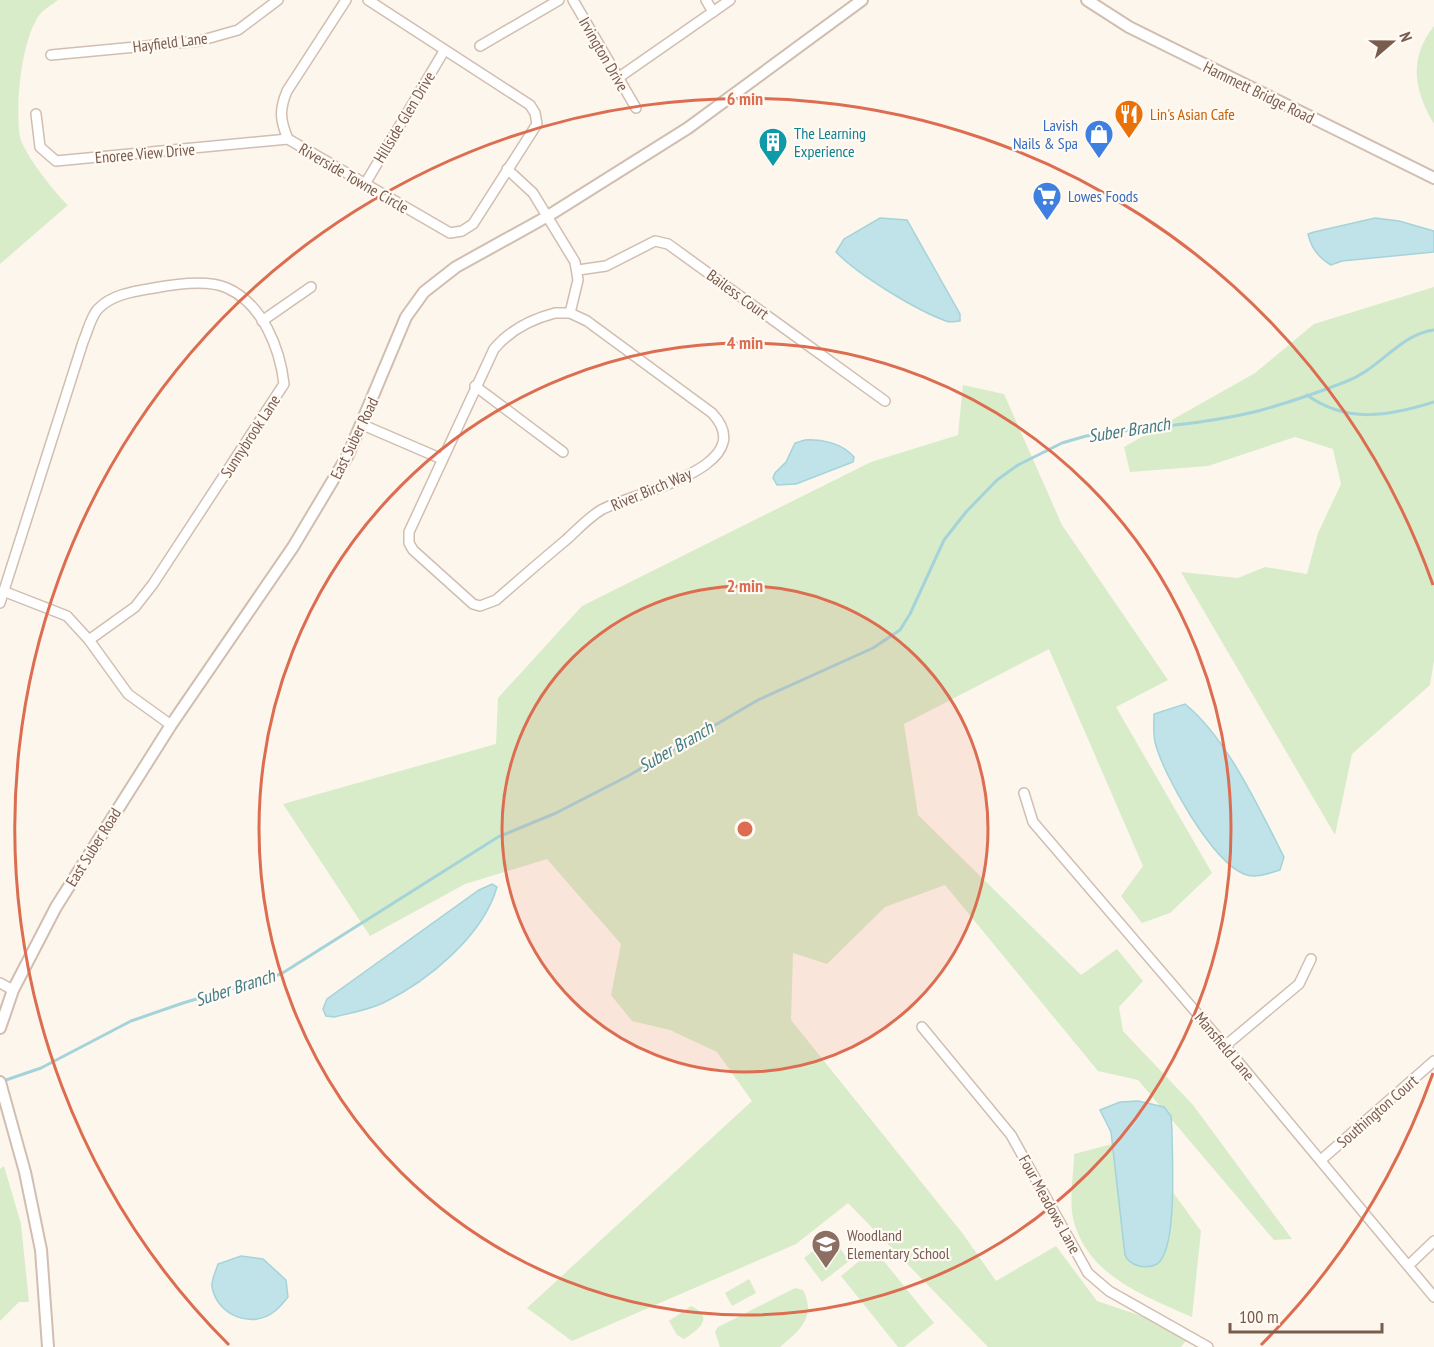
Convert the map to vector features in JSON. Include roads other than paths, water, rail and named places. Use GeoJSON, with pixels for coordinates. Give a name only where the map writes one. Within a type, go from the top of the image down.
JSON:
{"type":"FeatureCollection","features":[{"type":"Feature","properties":{"kind":"street","name":"Hayfield Lane"},"geometry":{"type":"LineString","coordinates":[[51,55],[199,41],[238,30],[278,0]]}},
{"type":"Feature","properties":{"kind":"street","name":"Riverside Towne Circle"},"geometry":{"type":"LineString","coordinates":[[346,0],[287,91],[280,106],[282,124],[288,140],[450,233],[462,231],[472,225],[537,124],[536,113],[530,105],[368,0]]}},
{"type":"Feature","properties":{"kind":"street"},"geometry":{"type":"LineString","coordinates":[[480,46],[559,0]]}},
{"type":"Feature","properties":{"kind":"street","name":"Irvington Drive"},"geometry":{"type":"LineString","coordinates":[[573,0],[636,108]]}},
{"type":"Feature","properties":{"kind":"street"},"geometry":{"type":"LineString","coordinates":[[706,0],[713,12]]}},
{"type":"Feature","properties":{"kind":"street"},"geometry":{"type":"LineString","coordinates":[[618,78],[729,0]]}},
{"type":"Feature","properties":{"kind":"street","name":"East Suber Road"},"geometry":{"type":"LineString","coordinates":[[0,1028],[13,990],[56,907],[171,725],[293,548],[348,455],[363,425],[406,317],[424,292],[456,267],[548,216],[688,128],[862,0]]}},
{"type":"Feature","properties":{"kind":"street","name":"Hammett Bridge Road"},"geometry":{"type":"LineString","coordinates":[[1087,0],[1129,27],[1434,178]]}},
{"type":"Feature","properties":{"kind":"street","name":"Hillside Glen Drive"},"geometry":{"type":"LineString","coordinates":[[364,184],[444,51]]}},
{"type":"Feature","properties":{"kind":"street","name":"Enoree View Drive"},"geometry":{"type":"LineString","coordinates":[[36,114],[40,147],[56,161],[288,140]]}},
{"type":"Feature","properties":{"kind":"street"},"geometry":{"type":"LineString","coordinates":[[507,168],[533,193],[578,270],[570,314]]}},
{"type":"Feature","properties":{"kind":"street","name":"Bailess Court"},"geometry":{"type":"LineString","coordinates":[[578,270],[606,266],[655,242],[668,244],[885,401]]}},
{"type":"Feature","properties":{"kind":"street","name":"Sunnybrook Lane"},"geometry":{"type":"LineString","coordinates":[[0,603],[83,342],[98,309],[126,293],[164,286],[210,284],[227,288],[242,297],[262,321],[281,358],[284,384],[153,584],[135,607],[89,639]]}},
{"type":"Feature","properties":{"kind":"street"},"geometry":{"type":"LineString","coordinates":[[262,321],[311,287]]}},
{"type":"Feature","properties":{"kind":"street","name":"River Birch Way"},"geometry":{"type":"LineString","coordinates":[[570,314],[587,321],[712,413],[722,427],[723,442],[718,453],[710,461],[672,483],[601,510],[495,600],[480,606],[469,602],[422,560],[409,543],[414,520],[494,349],[508,335],[545,315],[570,314]]}},
{"type":"Feature","properties":{"kind":"street"},"geometry":{"type":"LineString","coordinates":[[476,386],[563,453]]}},
{"type":"Feature","properties":{"kind":"street"},"geometry":{"type":"LineString","coordinates":[[363,425],[442,459]]}},
{"type":"Feature","properties":{"kind":"street"},"geometry":{"type":"LineString","coordinates":[[3,591],[67,616],[89,639],[128,694],[171,725]]}},
{"type":"Feature","properties":{"kind":"street","name":"Mansfield Lane"},"geometry":{"type":"LineString","coordinates":[[1024,793],[1033,822],[1226,1046],[1434,1297]]}},
{"type":"Feature","properties":{"kind":"street"},"geometry":{"type":"LineString","coordinates":[[1226,1046],[1299,984],[1311,959]]}},
{"type":"Feature","properties":{"kind":"street"},"geometry":{"type":"LineString","coordinates":[[0,983],[13,990]]}},
{"type":"Feature","properties":{"kind":"street","name":"Four Meadows Lane"},"geometry":{"type":"LineString","coordinates":[[922,1027],[1011,1135],[1088,1273],[1109,1291],[1208,1347]]}},
{"type":"Feature","properties":{"kind":"street","name":"Southington Court"},"geometry":{"type":"LineString","coordinates":[[1321,1160],[1434,1061]]}},
{"type":"Feature","properties":{"kind":"street"},"geometry":{"type":"LineString","coordinates":[[0,1082],[27,1180],[41,1250],[48,1347]]}},
{"type":"Feature","properties":{"kind":"street"},"geometry":{"type":"LineString","coordinates":[[1409,1265],[1434,1241]]}},
{"type":"Feature","properties":{"kind":"water"},"geometry":{"type":"Polygon","coordinates":[[[880,218],[907,220],[960,314],[960,321],[946,321],[904,300],[858,271],[836,252],[844,239],[880,218]]]}},
{"type":"Feature","properties":{"kind":"water"},"geometry":{"type":"Polygon","coordinates":[[[1375,218],[1399,221],[1434,231],[1434,252],[1342,261],[1331,265],[1316,252],[1309,239],[1308,234],[1314,232],[1375,218]]]}},
{"type":"Feature","properties":{"kind":"water"},"geometry":{"type":"Polygon","coordinates":[[[805,440],[825,441],[838,445],[854,457],[853,462],[796,484],[777,485],[773,478],[775,473],[786,462],[795,443],[805,440]]]}},
{"type":"Feature","properties":{"kind":"water"},"geometry":{"type":"Polygon","coordinates":[[[1185,704],[1215,735],[1241,775],[1284,857],[1280,870],[1253,876],[1244,874],[1231,866],[1218,853],[1190,816],[1160,757],[1154,732],[1154,714],[1185,704]]]}},
{"type":"Feature","properties":{"kind":"water"},"geometry":{"type":"Polygon","coordinates":[[[492,884],[497,887],[480,923],[452,955],[435,970],[400,994],[377,1005],[334,1017],[326,1016],[323,1009],[327,999],[479,890],[492,884]]]}},
{"type":"Feature","properties":{"kind":"water"},"geometry":{"type":"Polygon","coordinates":[[[1138,1101],[1164,1107],[1171,1116],[1173,1180],[1171,1222],[1164,1255],[1153,1266],[1139,1266],[1132,1263],[1125,1255],[1111,1132],[1100,1110],[1120,1102],[1138,1101]]]}},
{"type":"Feature","properties":{"kind":"water"},"geometry":{"type":"Polygon","coordinates":[[[241,1256],[263,1259],[286,1280],[288,1297],[266,1317],[246,1319],[237,1317],[228,1312],[215,1297],[212,1284],[218,1264],[241,1256]]]}},
{"type":"Feature","properties":{"kind":"waterway","name":"Suber Branch"},"geometry":{"type":"LineString","coordinates":[[3,1081],[41,1068],[131,1021],[281,974],[498,837],[556,813],[628,776],[758,700],[873,648],[900,630],[910,614],[944,540],[966,512],[997,480],[1018,465],[1062,443],[1086,436],[1216,420],[1291,401],[1358,376],[1410,338],[1434,330]]}},
{"type":"Feature","properties":{"kind":"waterway"},"geometry":{"type":"LineString","coordinates":[[1307,395],[1338,410],[1369,415],[1401,411],[1434,402]]}},
{"type":"Feature","properties":{"kind":"place","name":"Lin's Asian Cafe"},"geometry":{"type":"Point","coordinates":[1129,140]}},
{"type":"Feature","properties":{"kind":"place","name":"Lavish Nails & Spa"},"geometry":{"type":"Point","coordinates":[1099,160]}},
{"type":"Feature","properties":{"kind":"place","name":"The Learning Experience"},"geometry":{"type":"Point","coordinates":[773,168]}},
{"type":"Feature","properties":{"kind":"place","name":"Lowes Foods"},"geometry":{"type":"Point","coordinates":[1047,222]}},
{"type":"Feature","properties":{"kind":"place","name":"Woodland Elementary School"},"geometry":{"type":"Point","coordinates":[826,1270]}}]}
